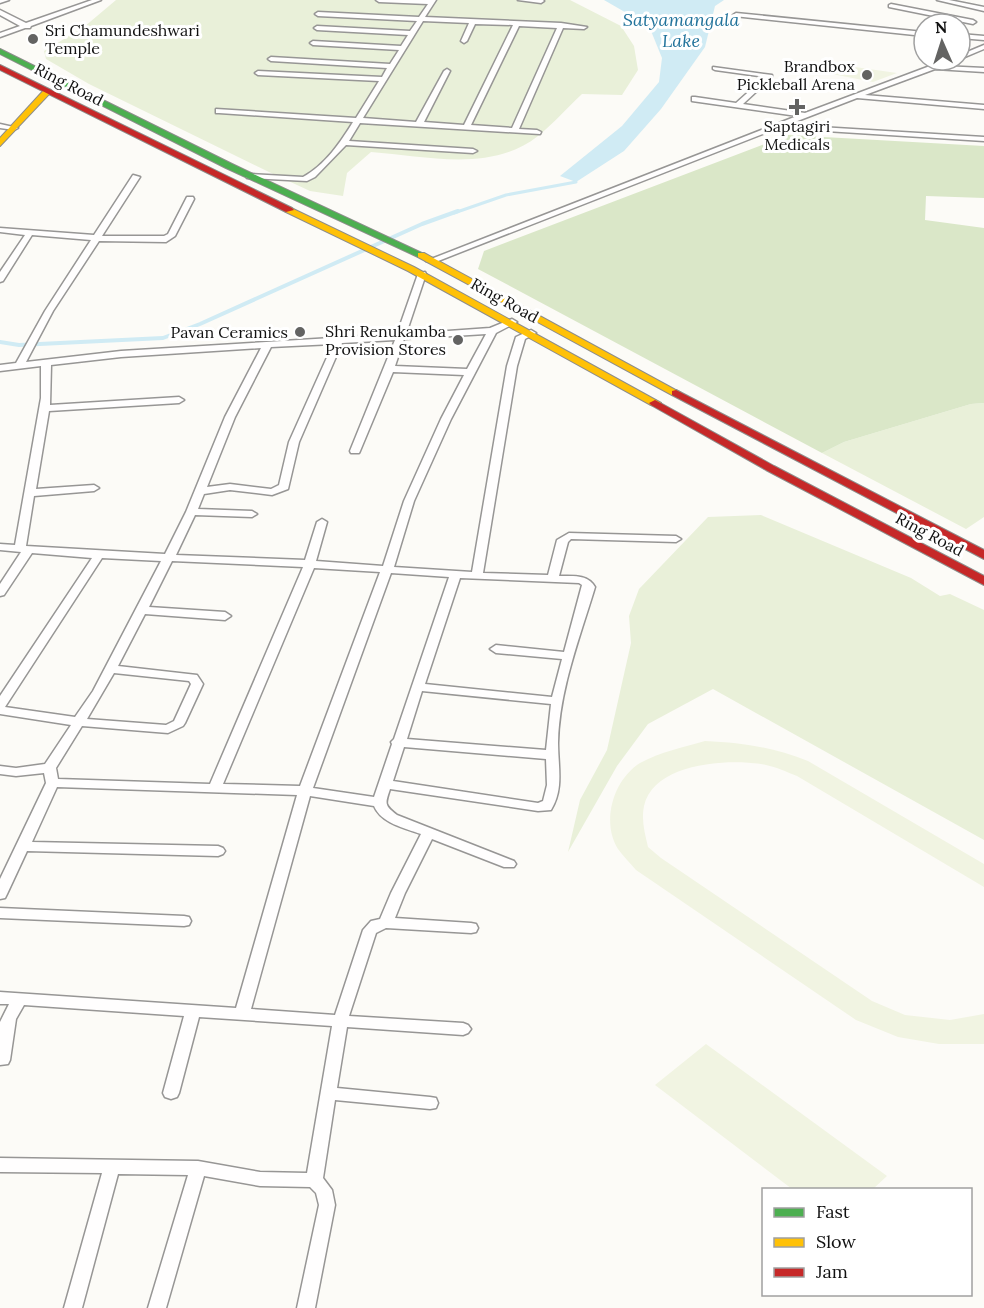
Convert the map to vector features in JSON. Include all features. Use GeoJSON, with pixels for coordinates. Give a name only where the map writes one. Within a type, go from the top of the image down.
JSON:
{"type":"FeatureCollection","features":[{"type":"Feature","properties":{"kind":"main road","name":"Ring Road"},"geometry":{"type":"LineString","coordinates":[[0,51],[250,176],[400,244],[759,438],[984,555]]}},
{"type":"Feature","properties":{"kind":"main road","name":"Ring Road"},"geometry":{"type":"LineString","coordinates":[[0,67],[416,271],[512,322],[770,468],[984,581]]}},
{"type":"Feature","properties":{"kind":"main road"},"geometry":{"type":"LineString","coordinates":[[0,143],[7,127],[47,92],[71,86]]}},
{"type":"Feature","properties":{"kind":"main road"},"geometry":{"type":"LineString","coordinates":[[416,271],[430,261]]}},
{"type":"Feature","properties":{"kind":"street"},"geometry":{"type":"LineString","coordinates":[[0,1],[6,0]]}},
{"type":"Feature","properties":{"kind":"street"},"geometry":{"type":"LineString","coordinates":[[0,36],[28,28],[98,0]]}},
{"type":"Feature","properties":{"kind":"street"},"geometry":{"type":"LineString","coordinates":[[379,0],[432,1]]}},
{"type":"Feature","properties":{"kind":"street"},"geometry":{"type":"LineString","coordinates":[[521,0],[540,0]]}},
{"type":"Feature","properties":{"kind":"street"},"geometry":{"type":"LineString","coordinates":[[940,0],[984,9]]}},
{"type":"Feature","properties":{"kind":"street"},"geometry":{"type":"LineString","coordinates":[[250,176],[304,179],[312,175],[344,143],[432,1]]}},
{"type":"Feature","properties":{"kind":"street"},"geometry":{"type":"LineString","coordinates":[[891,6],[976,23],[972,19],[984,14]]}},
{"type":"Feature","properties":{"kind":"street"},"geometry":{"type":"LineString","coordinates":[[0,12],[28,28]]}},
{"type":"Feature","properties":{"kind":"street"},"geometry":{"type":"LineString","coordinates":[[318,14],[584,27]]}},
{"type":"Feature","properties":{"kind":"street"},"geometry":{"type":"LineString","coordinates":[[736,15],[912,33]]}},
{"type":"Feature","properties":{"kind":"street"},"geometry":{"type":"LineString","coordinates":[[464,41],[473,21]]}},
{"type":"Feature","properties":{"kind":"street"},"geometry":{"type":"LineString","coordinates":[[467,127],[518,23]]}},
{"type":"Feature","properties":{"kind":"street"},"geometry":{"type":"LineString","coordinates":[[514,130],[561,25]]}},
{"type":"Feature","properties":{"kind":"street"},"geometry":{"type":"LineString","coordinates":[[317,28],[412,33]]}},
{"type":"Feature","properties":{"kind":"street"},"geometry":{"type":"LineString","coordinates":[[313,43],[403,48]]}},
{"type":"Feature","properties":{"kind":"street"},"geometry":{"type":"LineString","coordinates":[[271,59],[392,66]]}},
{"type":"Feature","properties":{"kind":"street"},"geometry":{"type":"LineString","coordinates":[[715,68],[770,76],[738,105]]}},
{"type":"Feature","properties":{"kind":"street"},"geometry":{"type":"LineString","coordinates":[[419,124],[447,71]]}},
{"type":"Feature","properties":{"kind":"street"},"geometry":{"type":"LineString","coordinates":[[430,261],[920,72]]}},
{"type":"Feature","properties":{"kind":"street"},"geometry":{"type":"LineString","coordinates":[[258,73],[384,79]]}},
{"type":"Feature","properties":{"kind":"street"},"geometry":{"type":"LineString","coordinates":[[855,97],[984,107]]}},
{"type":"Feature","properties":{"kind":"street"},"geometry":{"type":"LineString","coordinates":[[695,99],[806,115]]}},
{"type":"Feature","properties":{"kind":"street"},"geometry":{"type":"LineString","coordinates":[[219,111],[537,132]]}},
{"type":"Feature","properties":{"kind":"street"},"geometry":{"type":"LineString","coordinates":[[777,126],[984,139]]}},
{"type":"Feature","properties":{"kind":"street"},"geometry":{"type":"LineString","coordinates":[[344,143],[473,151]]}},
{"type":"Feature","properties":{"kind":"street"},"geometry":{"type":"LineString","coordinates":[[20,365],[49,311],[136,177]]}},
{"type":"Feature","properties":{"kind":"street"},"geometry":{"type":"LineString","coordinates":[[0,230],[97,238],[166,239],[171,236],[190,199]]}},
{"type":"Feature","properties":{"kind":"street"},"geometry":{"type":"LineString","coordinates":[[0,279],[29,234]]}},
{"type":"Feature","properties":{"kind":"street"},"geometry":{"type":"LineString","coordinates":[[355,451],[389,369],[400,336],[416,271]]}},
{"type":"Feature","properties":{"kind":"street"},"geometry":{"type":"LineString","coordinates":[[0,368],[121,354],[492,331],[512,322]]}},
{"type":"Feature","properties":{"kind":"street"},"geometry":{"type":"LineString","coordinates":[[242,1015],[305,791],[409,501],[446,418],[492,331]]}},
{"type":"Feature","properties":{"kind":"street"},"geometry":{"type":"LineString","coordinates":[[477,576],[512,366],[521,337],[531,333]]}},
{"type":"Feature","properties":{"kind":"street"},"geometry":{"type":"LineString","coordinates":[[199,491],[230,488],[272,492],[284,487],[294,442],[339,340]]}},
{"type":"Feature","properties":{"kind":"street"},"geometry":{"type":"LineString","coordinates":[[0,894],[53,783],[49,768],[111,669],[169,557],[191,512],[230,417],[268,344]]}},
{"type":"Feature","properties":{"kind":"street"},"geometry":{"type":"LineString","coordinates":[[0,593],[25,549],[30,493],[45,408],[46,362]]}},
{"type":"Feature","properties":{"kind":"street"},"geometry":{"type":"LineString","coordinates":[[389,369],[470,372]]}},
{"type":"Feature","properties":{"kind":"street"},"geometry":{"type":"LineString","coordinates":[[45,408],[179,400]]}},
{"type":"Feature","properties":{"kind":"street"},"geometry":{"type":"LineString","coordinates":[[30,493],[94,488]]}},
{"type":"Feature","properties":{"kind":"street"},"geometry":{"type":"LineString","coordinates":[[191,512],[252,514]]}},
{"type":"Feature","properties":{"kind":"street"},"geometry":{"type":"LineString","coordinates":[[215,788],[310,564],[322,522]]}},
{"type":"Feature","properties":{"kind":"street"},"geometry":{"type":"LineString","coordinates":[[553,579],[563,540],[569,536],[676,539]]}},
{"type":"Feature","properties":{"kind":"street"},"geometry":{"type":"LineString","coordinates":[[0,547],[99,555],[310,564],[455,575],[581,580],[587,583],[589,587],[557,701],[551,755],[553,789],[550,803],[546,807],[384,784]]}},
{"type":"Feature","properties":{"kind":"street"},"geometry":{"type":"LineString","coordinates":[[0,705],[99,555]]}},
{"type":"Feature","properties":{"kind":"street"},"geometry":{"type":"LineString","coordinates":[[455,575],[397,742],[379,802],[382,810],[392,818],[509,864]]}},
{"type":"Feature","properties":{"kind":"street"},"geometry":{"type":"LineString","coordinates":[[141,610],[225,616]]}},
{"type":"Feature","properties":{"kind":"street"},"geometry":{"type":"LineString","coordinates":[[496,649],[569,656]]}},
{"type":"Feature","properties":{"kind":"street"},"geometry":{"type":"LineString","coordinates":[[0,710],[79,722],[175,728],[197,684],[193,678],[111,669]]}},
{"type":"Feature","properties":{"kind":"street"},"geometry":{"type":"LineString","coordinates":[[416,687],[557,701]]}},
{"type":"Feature","properties":{"kind":"street"},"geometry":{"type":"LineString","coordinates":[[397,742],[551,755]]}},
{"type":"Feature","properties":{"kind":"street"},"geometry":{"type":"LineString","coordinates":[[0,770],[16,772],[49,768]]}},
{"type":"Feature","properties":{"kind":"street"},"geometry":{"type":"LineString","coordinates":[[53,783],[305,791],[379,802]]}},
{"type":"Feature","properties":{"kind":"street"},"geometry":{"type":"LineString","coordinates":[[386,923],[398,893],[428,833]]}},
{"type":"Feature","properties":{"kind":"street"},"geometry":{"type":"LineString","coordinates":[[23,846],[218,851]]}},
{"type":"Feature","properties":{"kind":"street"},"geometry":{"type":"LineString","coordinates":[[0,913],[184,921]]}},
{"type":"Feature","properties":{"kind":"street"},"geometry":{"type":"LineString","coordinates":[[314,1180],[340,1021],[370,930],[376,925],[386,923],[471,928]]}},
{"type":"Feature","properties":{"kind":"street"},"geometry":{"type":"LineString","coordinates":[[0,998],[462,1029]]}},
{"type":"Feature","properties":{"kind":"street"},"geometry":{"type":"LineString","coordinates":[[2,1060],[8,1019],[20,999]]}},
{"type":"Feature","properties":{"kind":"street"},"geometry":{"type":"LineString","coordinates":[[171,1093],[193,1012]]}},
{"type":"Feature","properties":{"kind":"street"},"geometry":{"type":"LineString","coordinates":[[328,1093],[430,1103]]}},
{"type":"Feature","properties":{"kind":"street"},"geometry":{"type":"LineString","coordinates":[[0,1165],[198,1168],[260,1179],[314,1180],[324,1190],[327,1205],[306,1308]]}},
{"type":"Feature","properties":{"kind":"street"},"geometry":{"type":"LineString","coordinates":[[73,1308],[111,1167]]}},
{"type":"Feature","properties":{"kind":"street"},"geometry":{"type":"LineString","coordinates":[[157,1308],[198,1168]]}},
{"type":"Feature","properties":{"kind":"green space"},"geometry":{"type":"Polygon","coordinates":[[[116,0],[570,0],[621,26],[634,46],[638,70],[622,95],[582,94],[538,136],[500,155],[458,159],[371,152],[347,173],[343,196],[310,191],[89,84],[46,59],[44,51],[84,27],[116,0]]]}},
{"type":"Feature","properties":{"kind":"green space"},"geometry":{"type":"Polygon","coordinates":[[[848,66],[897,73],[873,82],[832,74],[848,66]]]}},
{"type":"Feature","properties":{"kind":"green space"},"geometry":{"type":"Polygon","coordinates":[[[788,135],[984,146],[984,198],[926,196],[925,220],[984,228],[984,403],[971,404],[844,442],[822,453],[478,269],[484,251],[788,135]]]}},
{"type":"Feature","properties":{"kind":"green space"},"geometry":{"type":"Polygon","coordinates":[[[984,403],[984,517],[966,529],[822,453],[844,442],[971,404],[984,403]]]}},
{"type":"Feature","properties":{"kind":"green space"},"geometry":{"type":"Polygon","coordinates":[[[761,515],[911,578],[940,596],[950,594],[984,610],[984,840],[713,689],[648,724],[617,766],[568,852],[580,800],[607,750],[631,643],[629,616],[639,589],[708,517],[761,515]]]}},
{"type":"Feature","properties":{"kind":"green space"},"geometry":{"type":"Polygon","coordinates":[[[705,741],[758,746],[808,761],[984,864],[984,887],[797,776],[766,765],[715,763],[678,772],[662,780],[651,791],[643,811],[648,847],[661,858],[872,1001],[905,1015],[950,1020],[984,1014],[984,1044],[939,1044],[898,1037],[856,1020],[636,870],[618,849],[610,827],[612,802],[617,791],[631,770],[640,763],[705,741]]]}},
{"type":"Feature","properties":{"kind":"green space"},"geometry":{"type":"Polygon","coordinates":[[[706,1044],[887,1176],[874,1188],[791,1188],[655,1085],[706,1044]]]}},
{"type":"Feature","properties":{"kind":"water","name":"Satyamangala Lake"},"geometry":{"type":"Polygon","coordinates":[[[604,0],[724,0],[715,6],[705,47],[661,109],[624,151],[576,182],[560,176],[622,126],[659,82],[662,58],[649,26],[604,0]]]}},
{"type":"Feature","properties":{"kind":"waterway"},"geometry":{"type":"LineString","coordinates":[[454,213],[506,195],[576,182]]}},
{"type":"Feature","properties":{"kind":"waterway"},"geometry":{"type":"LineString","coordinates":[[0,342],[19,345],[163,338],[200,324],[422,224],[458,211]]}},
{"type":"Feature","properties":{"kind":"traffic: fast"},"geometry":{"type":"LineString","coordinates":[[0,51],[229,166],[421,255]]}},
{"type":"Feature","properties":{"kind":"traffic: slow"},"geometry":{"type":"LineString","coordinates":[[0,143],[47,92]]}},
{"type":"Feature","properties":{"kind":"traffic: slow"},"geometry":{"type":"LineString","coordinates":[[289,210],[411,269],[655,403]]}},
{"type":"Feature","properties":{"kind":"traffic: slow"},"geometry":{"type":"LineString","coordinates":[[421,255],[676,393]]}},
{"type":"Feature","properties":{"kind":"traffic: jam"},"geometry":{"type":"LineString","coordinates":[[0,67],[289,210]]}},
{"type":"Feature","properties":{"kind":"traffic: jam"},"geometry":{"type":"LineString","coordinates":[[676,393],[984,555]]}},
{"type":"Feature","properties":{"kind":"traffic: jam"},"geometry":{"type":"LineString","coordinates":[[655,403],[770,468],[984,581]]}},
{"type":"Feature","properties":{"kind":"place","name":"Sri Chamundeshwari Temple"},"geometry":{"type":"Point","coordinates":[33,39]}},
{"type":"Feature","properties":{"kind":"place","name":"Brandbox Pickleball Arena"},"geometry":{"type":"Point","coordinates":[867,75]}},
{"type":"Feature","properties":{"kind":"place","name":"Saptagiri Medicals"},"geometry":{"type":"Point","coordinates":[797,107]}},
{"type":"Feature","properties":{"kind":"place","name":"Pavan Ceramics"},"geometry":{"type":"Point","coordinates":[300,332]}},
{"type":"Feature","properties":{"kind":"place","name":"Shri Renukamba Provision Stores"},"geometry":{"type":"Point","coordinates":[458,340]}}]}
